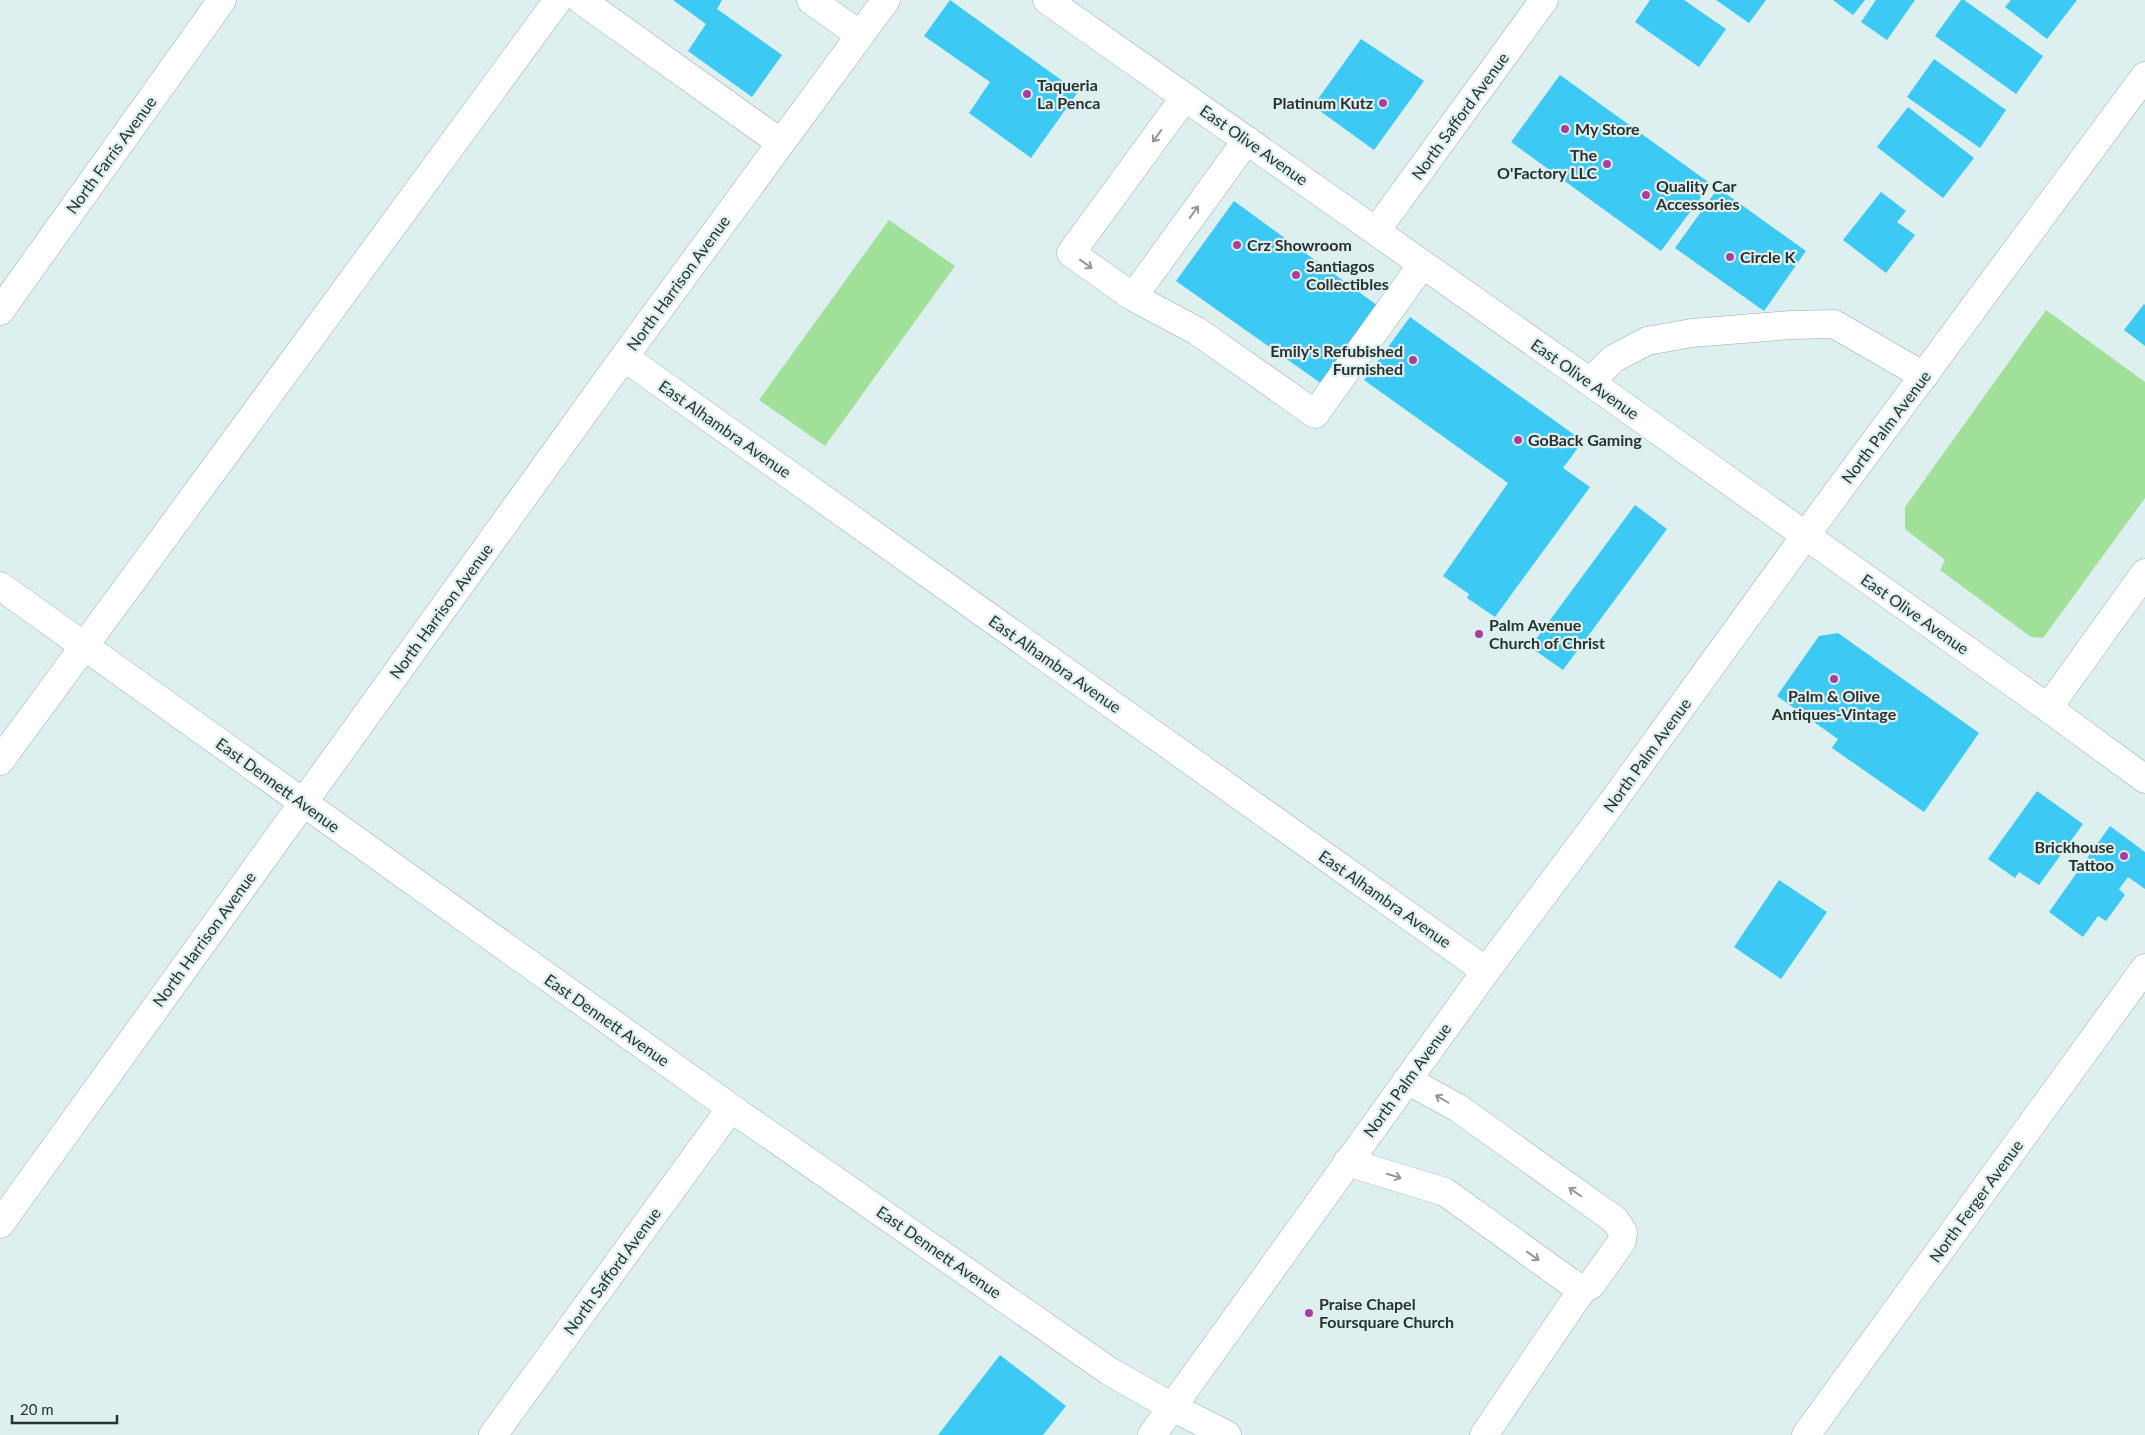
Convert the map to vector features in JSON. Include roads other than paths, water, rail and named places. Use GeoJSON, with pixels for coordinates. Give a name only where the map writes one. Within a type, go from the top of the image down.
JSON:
{"type":"FeatureCollection","features":[{"type":"Feature","properties":{"kind":"street","name":"North Farris Avenue"},"geometry":{"type":"LineString","coordinates":[[0,311],[222,0]]}},
{"type":"Feature","properties":{"kind":"street"},"geometry":{"type":"LineString","coordinates":[[0,761],[558,0]]}},
{"type":"Feature","properties":{"kind":"street"},"geometry":{"type":"LineString","coordinates":[[581,0],[780,143]]}},
{"type":"Feature","properties":{"kind":"street"},"geometry":{"type":"LineString","coordinates":[[811,0],[860,35]]}},
{"type":"Feature","properties":{"kind":"street","name":"North Harrison Avenue"},"geometry":{"type":"LineString","coordinates":[[0,1224],[624,357],[886,0]]}},
{"type":"Feature","properties":{"kind":"street","name":"East Olive Avenue"},"geometry":{"type":"LineString","coordinates":[[1048,0],[1590,382],[2145,779]]}},
{"type":"Feature","properties":{"kind":"street","name":"North Safford Avenue"},"geometry":{"type":"LineString","coordinates":[[1376,231],[1544,0]]}},
{"type":"Feature","properties":{"kind":"street","name":"North Palm Avenue"},"geometry":{"type":"LineString","coordinates":[[1152,1435],[1486,971],[1707,674],[1805,536],[2145,76]]}},
{"type":"Feature","properties":{"kind":"street"},"geometry":{"type":"LineString","coordinates":[[1186,97],[1071,253],[1133,297],[1197,330],[1315,414],[1422,265]]}},
{"type":"Feature","properties":{"kind":"street"},"geometry":{"type":"LineString","coordinates":[[1133,297],[1247,140]]}},
{"type":"Feature","properties":{"kind":"street"},"geometry":{"type":"LineString","coordinates":[[1590,382],[1613,359],[1647,341],[1692,333],[1791,325],[1834,324],[1924,376]]}},
{"type":"Feature","properties":{"kind":"street","name":"East Alhambra Avenue"},"geometry":{"type":"LineString","coordinates":[[624,357],[1486,971]]}},
{"type":"Feature","properties":{"kind":"street"},"geometry":{"type":"LineString","coordinates":[[2048,708],[2145,573]]}},
{"type":"Feature","properties":{"kind":"street","name":"East Dennett Avenue"},"geometry":{"type":"LineString","coordinates":[[0,586],[731,1108],[1109,1371],[1172,1407],[1227,1435]]}},
{"type":"Feature","properties":{"kind":"street","name":"North Ferger Avenue"},"geometry":{"type":"LineString","coordinates":[[1806,1435],[2145,968]]}},
{"type":"Feature","properties":{"kind":"street"},"geometry":{"type":"LineString","coordinates":[[1347,1162],[1444,1192],[1576,1286],[1591,1285],[1622,1241],[1623,1232],[1615,1220],[1458,1108],[1408,1080]]}},
{"type":"Feature","properties":{"kind":"street","name":"North Safford Avenue"},"geometry":{"type":"LineString","coordinates":[[494,1435],[731,1108]]}},
{"type":"Feature","properties":{"kind":"street"},"geometry":{"type":"LineString","coordinates":[[1484,1435],[1576,1286]]}},
{"type":"Feature","properties":{"kind":"place","name":"Taqueria La Penca"},"geometry":{"type":"Point","coordinates":[1027,94]}},
{"type":"Feature","properties":{"kind":"place","name":"Platinum Kutz"},"geometry":{"type":"Point","coordinates":[1383,103]}},
{"type":"Feature","properties":{"kind":"place","name":"My Store"},"geometry":{"type":"Point","coordinates":[1565,129]}},
{"type":"Feature","properties":{"kind":"place","name":"The O'Factory LLC"},"geometry":{"type":"Point","coordinates":[1607,164]}},
{"type":"Feature","properties":{"kind":"place","name":"Quality Car Accessories"},"geometry":{"type":"Point","coordinates":[1646,195]}},
{"type":"Feature","properties":{"kind":"place","name":"Crz Showroom"},"geometry":{"type":"Point","coordinates":[1237,245]}},
{"type":"Feature","properties":{"kind":"place","name":"Circle K"},"geometry":{"type":"Point","coordinates":[1730,257]}},
{"type":"Feature","properties":{"kind":"place","name":"Santiagos Collectibles"},"geometry":{"type":"Point","coordinates":[1296,275]}},
{"type":"Feature","properties":{"kind":"place","name":"Emily's Refubished Furnished"},"geometry":{"type":"Point","coordinates":[1413,360]}},
{"type":"Feature","properties":{"kind":"place","name":"GoBack Gaming"},"geometry":{"type":"Point","coordinates":[1518,440]}},
{"type":"Feature","properties":{"kind":"place","name":"Palm Avenue Church of Christ"},"geometry":{"type":"Point","coordinates":[1479,634]}},
{"type":"Feature","properties":{"kind":"place","name":"Palm & Olive Antiques-Vintage"},"geometry":{"type":"Point","coordinates":[1834,679]}},
{"type":"Feature","properties":{"kind":"place","name":"Brickhouse Tattoo"},"geometry":{"type":"Point","coordinates":[2124,856]}},
{"type":"Feature","properties":{"kind":"place","name":"Praise Chapel Foursquare Church"},"geometry":{"type":"Point","coordinates":[1309,1313]}}]}
